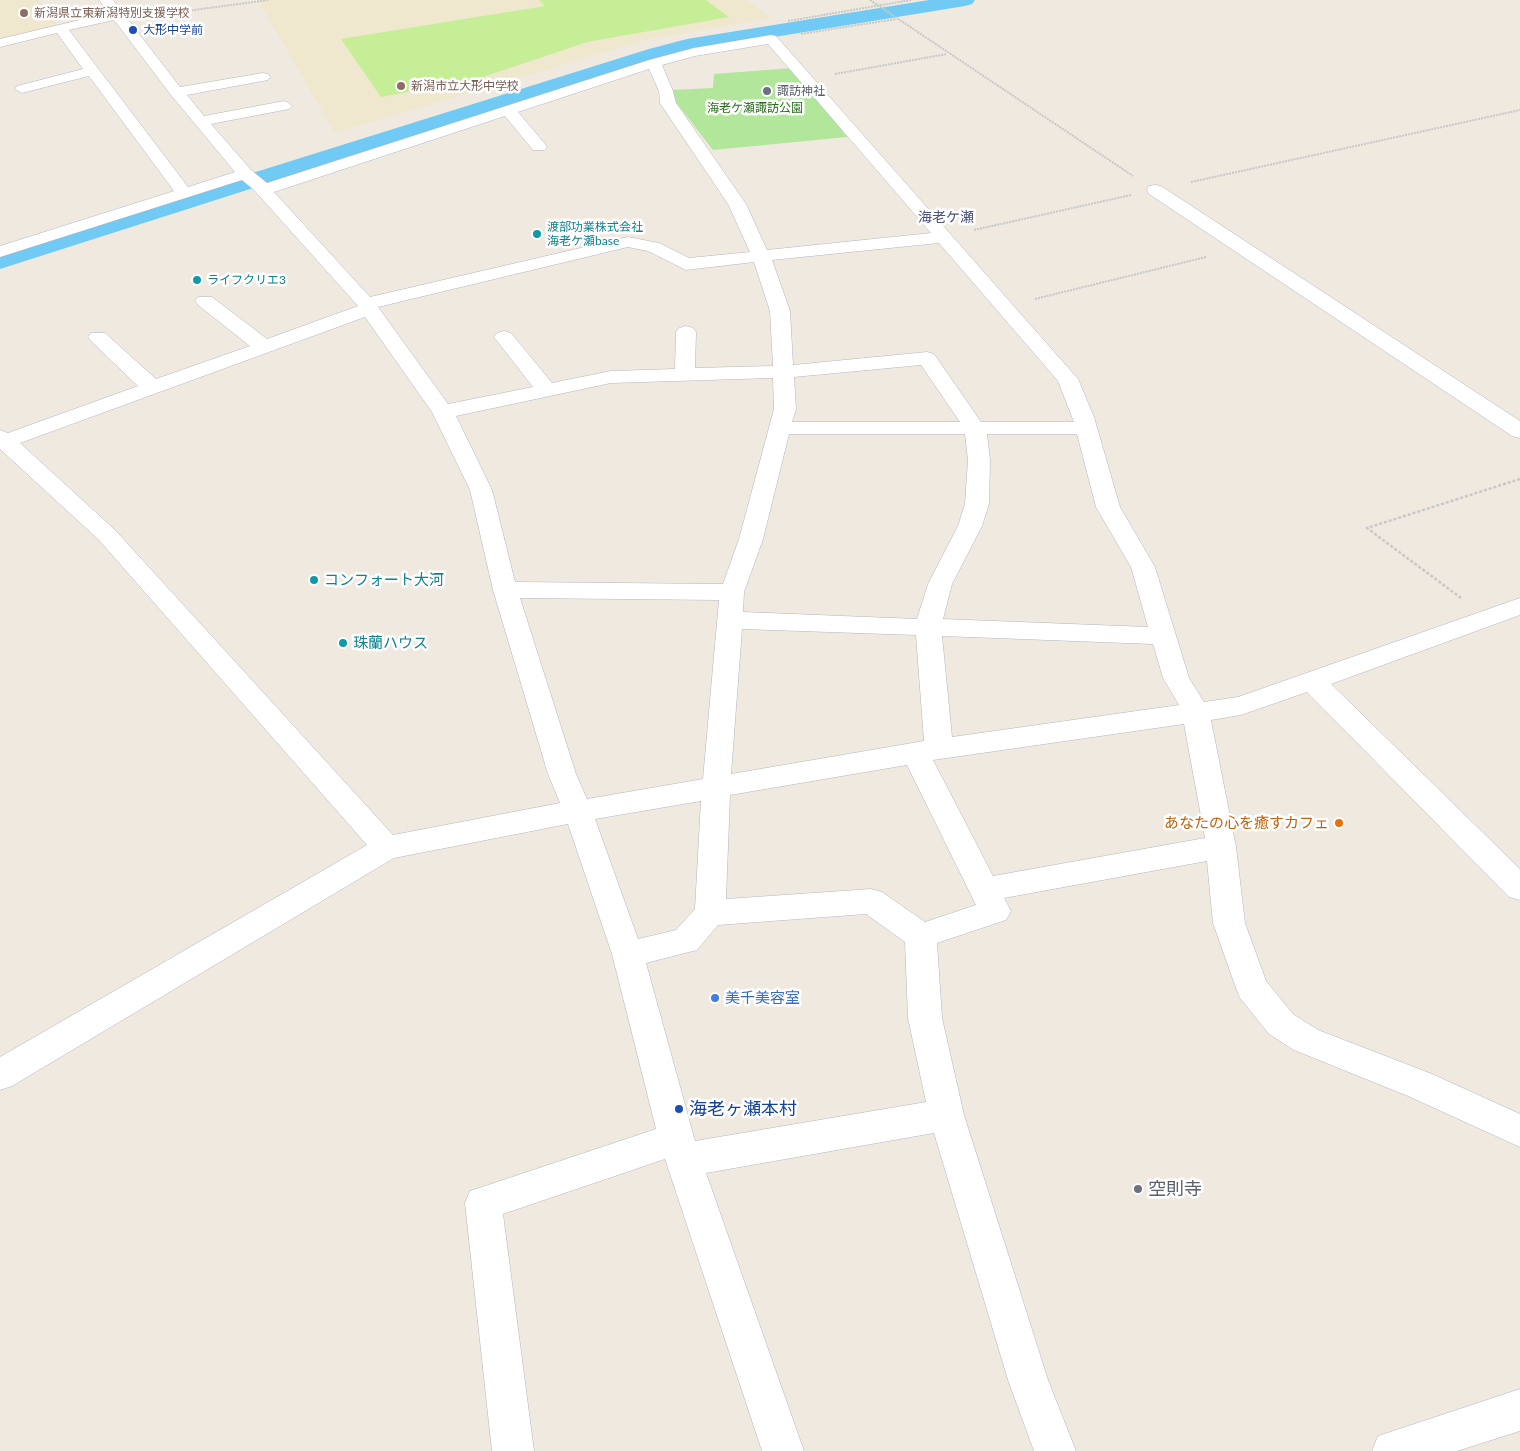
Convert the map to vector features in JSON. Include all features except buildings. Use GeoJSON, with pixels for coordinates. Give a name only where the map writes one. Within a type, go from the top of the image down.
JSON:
{"type":"FeatureCollection","features":[{"type":"Feature","properties":{"kind":"street"},"geometry":{"type":"LineString","coordinates":[[107,0],[118,18],[200,121],[367,306],[442,412],[481,490],[505,590],[562,774],[578,811],[628,954],[680,1150],[783,1451]]}},
{"type":"Feature","properties":{"kind":"street"},"geometry":{"type":"LineString","coordinates":[[0,43],[60,28],[118,18]]}},
{"type":"Feature","properties":{"kind":"street"},"geometry":{"type":"LineString","coordinates":[[60,28],[181,189]]}},
{"type":"Feature","properties":{"kind":"street"},"geometry":{"type":"LineString","coordinates":[[0,252],[508,110],[694,52],[771,39],[808,79],[1003,307],[1068,379],[1108,507],[1143,567],[1176,678],[1196,712],[1221,847],[1229,923],[1252,988],[1281,1024],[1306,1040],[1420,1085],[1520,1131]]}},
{"type":"Feature","properties":{"kind":"street"},"geometry":{"type":"LineString","coordinates":[[622,58],[648,65],[666,91],[668,103],[737,204],[761,256],[780,311],[785,409],[751,539],[732,592],[716,789],[710,913],[686,941],[628,954]]}},
{"type":"Feature","properties":{"kind":"street"},"geometry":{"type":"LineString","coordinates":[[22,89],[92,71]]}},
{"type":"Feature","properties":{"kind":"street"},"geometry":{"type":"LineString","coordinates":[[176,92],[263,77]]}},
{"type":"Feature","properties":{"kind":"street"},"geometry":{"type":"LineString","coordinates":[[200,121],[284,106]]}},
{"type":"Feature","properties":{"kind":"street"},"geometry":{"type":"LineString","coordinates":[[508,110],[539,147]]}},
{"type":"Feature","properties":{"kind":"street"},"geometry":{"type":"LineString","coordinates":[[1154,190],[1520,431]]}},
{"type":"Feature","properties":{"kind":"street"},"geometry":{"type":"LineString","coordinates":[[387,848],[107,535],[3,439],[154,389],[367,306],[628,242],[652,247],[686,264],[942,237]]}},
{"type":"Feature","properties":{"kind":"street"},"geometry":{"type":"LineString","coordinates":[[205,301],[264,347]]}},
{"type":"Feature","properties":{"kind":"street"},"geometry":{"type":"LineString","coordinates":[[685,375],[686,332]]}},
{"type":"Feature","properties":{"kind":"street"},"geometry":{"type":"LineString","coordinates":[[98,337],[154,389]]}},
{"type":"Feature","properties":{"kind":"street"},"geometry":{"type":"LineString","coordinates":[[504,337],[547,391]]}},
{"type":"Feature","properties":{"kind":"street"},"geometry":{"type":"LineString","coordinates":[[442,412],[611,377],[783,372],[927,358],[975,428],[979,460],[977,504],[970,526],[940,584],[928,626],[927,751],[994,911],[921,936]]}},
{"type":"Feature","properties":{"kind":"street"},"geometry":{"type":"LineString","coordinates":[[781,428],[1084,428]]}},
{"type":"Feature","properties":{"kind":"street"},"geometry":{"type":"LineString","coordinates":[[505,590],[732,592]]}},
{"type":"Feature","properties":{"kind":"street"},"geometry":{"type":"LineString","coordinates":[[0,1076],[387,848],[578,811],[716,789],[927,751],[1242,706],[1520,606]]}},
{"type":"Feature","properties":{"kind":"street"},"geometry":{"type":"LineString","coordinates":[[730,620],[1162,636]]}},
{"type":"Feature","properties":{"kind":"street"},"geometry":{"type":"LineString","coordinates":[[1312,682],[1520,888]]}},
{"type":"Feature","properties":{"kind":"street"},"geometry":{"type":"LineString","coordinates":[[984,890],[1221,847]]}},
{"type":"Feature","properties":{"kind":"street"},"geometry":{"type":"LineString","coordinates":[[710,913],[871,901],[921,936]]}},
{"type":"Feature","properties":{"kind":"street"},"geometry":{"type":"LineString","coordinates":[[921,936],[925,1018],[946,1115],[1016,1343],[1055,1451]]}},
{"type":"Feature","properties":{"kind":"street"},"geometry":{"type":"LineString","coordinates":[[513,1451],[483,1203],[680,1150],[946,1115]]}},
{"type":"Feature","properties":{"kind":"street"},"geometry":{"type":"LineString","coordinates":[[1393,1451],[1520,1410]]}},
{"type":"Feature","properties":{"kind":"path"},"geometry":{"type":"LineString","coordinates":[[118,18],[268,0]]}},
{"type":"Feature","properties":{"kind":"path"},"geometry":{"type":"LineString","coordinates":[[870,0],[948,54],[1154,190]]}},
{"type":"Feature","properties":{"kind":"path"},"geometry":{"type":"LineString","coordinates":[[877,5],[910,0]]}},
{"type":"Feature","properties":{"kind":"path"},"geometry":{"type":"LineString","coordinates":[[771,39],[896,19]]}},
{"type":"Feature","properties":{"kind":"path"},"geometry":{"type":"LineString","coordinates":[[808,79],[948,54]]}},
{"type":"Feature","properties":{"kind":"path"},"geometry":{"type":"LineString","coordinates":[[942,237],[1520,110]]}},
{"type":"Feature","properties":{"kind":"path"},"geometry":{"type":"LineString","coordinates":[[1003,307],[1241,249]]}},
{"type":"Feature","properties":{"kind":"path"},"geometry":{"type":"LineString","coordinates":[[1487,618],[1367,528],[1520,480]]}},
{"type":"Feature","properties":{"kind":"shaded area","name":"新潟県立東新潟特別支援学校"},"geometry":{"type":"Polygon","coordinates":[[[0,0],[39,0],[58,26],[0,41],[0,0]]]}},
{"type":"Feature","properties":{"kind":"shaded area","name":"新潟市立大形中学校"},"geometry":{"type":"Polygon","coordinates":[[[258,0],[747,0],[771,18],[650,39],[335,133],[258,0]]]}},
{"type":"Feature","properties":{"kind":"green space"},"geometry":{"type":"Polygon","coordinates":[[[539,0],[706,0],[729,17],[587,42],[477,79],[381,97],[341,39],[545,6],[539,0]]]}},
{"type":"Feature","properties":{"kind":"green space","name":"海老ケ瀬諏訪公園"},"geometry":{"type":"Polygon","coordinates":[[[793,68],[847,137],[713,150],[675,101],[672,90],[713,88],[714,74],[793,68]]]}},
{"type":"Feature","properties":{"kind":"waterway"},"geometry":{"type":"LineString","coordinates":[[0,261],[656,53],[687,45],[965,0]]}},
{"type":"Feature","properties":{"kind":"place","name":"新潟県立東新潟特別支援学校"},"geometry":{"type":"Point","coordinates":[24,13]}},
{"type":"Feature","properties":{"kind":"place","name":"大形中学前"},"geometry":{"type":"Point","coordinates":[133,30]}},
{"type":"Feature","properties":{"kind":"place","name":"新潟市立大形中学校"},"geometry":{"type":"Point","coordinates":[401,86]}},
{"type":"Feature","properties":{"kind":"place","name":"諏訪神社"},"geometry":{"type":"Point","coordinates":[767,91]}},
{"type":"Feature","properties":{"kind":"place","name":"渡部功業株式会社 海老ケ瀬base"},"geometry":{"type":"Point","coordinates":[537,234]}},
{"type":"Feature","properties":{"kind":"place","name":"ライフクリエ3"},"geometry":{"type":"Point","coordinates":[197,280]}},
{"type":"Feature","properties":{"kind":"place","name":"コンフォート大河"},"geometry":{"type":"Point","coordinates":[314,580]}},
{"type":"Feature","properties":{"kind":"place","name":"珠蘭ハウス"},"geometry":{"type":"Point","coordinates":[343,643]}},
{"type":"Feature","properties":{"kind":"place","name":"あなたの心を癒すカフェ"},"geometry":{"type":"Point","coordinates":[1339,823]}},
{"type":"Feature","properties":{"kind":"place","name":"美千美容室"},"geometry":{"type":"Point","coordinates":[715,998]}},
{"type":"Feature","properties":{"kind":"place","name":"海老ヶ瀬本村"},"geometry":{"type":"Point","coordinates":[679,1109]}},
{"type":"Feature","properties":{"kind":"place","name":"空則寺"},"geometry":{"type":"Point","coordinates":[1138,1189]}},
{"type":"Feature","properties":{"kind":"district","name":"海老ケ瀬"},"geometry":{"type":"Point","coordinates":[946,217]}}]}
